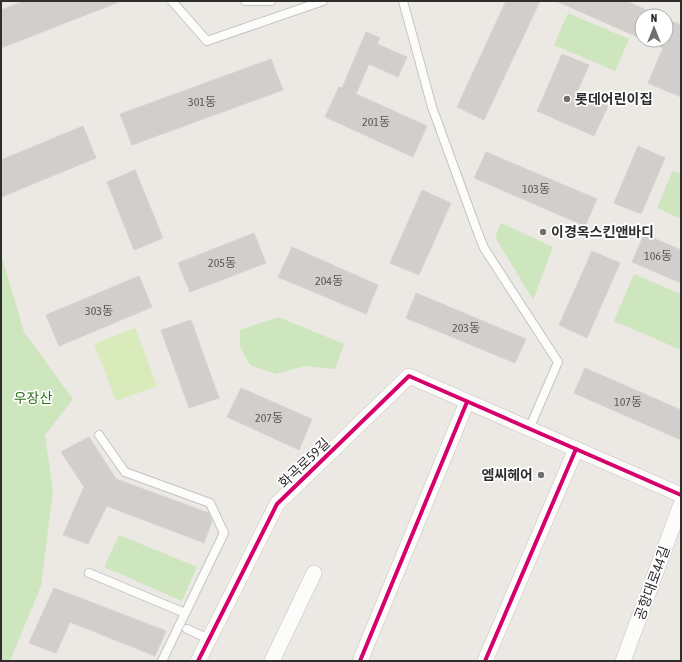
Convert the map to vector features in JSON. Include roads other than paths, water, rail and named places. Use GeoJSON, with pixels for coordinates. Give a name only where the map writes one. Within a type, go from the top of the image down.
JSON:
{"type":"FeatureCollection","features":[{"type":"Feature","properties":{"kind":"street","name":"화곡로59길"},"geometry":{"type":"LineString","coordinates":[[198,661],[277,504],[409,376],[681,495]]}},
{"type":"Feature","properties":{"kind":"street"},"geometry":{"type":"LineString","coordinates":[[360,661],[467,402]]}},
{"type":"Feature","properties":{"kind":"street"},"geometry":{"type":"LineString","coordinates":[[485,661],[576,449]]}},
{"type":"Feature","properties":{"kind":"street","name":"공항대로44길"},"geometry":{"type":"LineString","coordinates":[[623,661],[681,504]]}},
{"type":"Feature","properties":{"kind":"street"},"geometry":{"type":"LineString","coordinates":[[272,661],[314,573]]}},
{"type":"Feature","properties":{"kind":"lane"},"geometry":{"type":"LineString","coordinates":[[172,1],[208,41],[323,1]]}},
{"type":"Feature","properties":{"kind":"lane"},"geometry":{"type":"LineString","coordinates":[[245,1],[271,1]]}},
{"type":"Feature","properties":{"kind":"lane"},"geometry":{"type":"LineString","coordinates":[[402,1],[432,107],[484,248],[558,362],[529,429]]}},
{"type":"Feature","properties":{"kind":"lane"},"geometry":{"type":"LineString","coordinates":[[100,435],[124,472],[210,503],[224,534],[162,661]]}},
{"type":"Feature","properties":{"kind":"lane"},"geometry":{"type":"LineString","coordinates":[[89,573],[185,613]]}},
{"type":"Feature","properties":{"kind":"lane"},"geometry":{"type":"LineString","coordinates":[[187,629],[209,639]]}},
{"type":"Feature","properties":{"kind":"place","name":"롯데어린이집"},"geometry":{"type":"Point","coordinates":[567,99]}},
{"type":"Feature","properties":{"kind":"place","name":"이경옥스킨앤바디"},"geometry":{"type":"Point","coordinates":[543,232]}},
{"type":"Feature","properties":{"kind":"place","name":"엠씨헤어"},"geometry":{"type":"Point","coordinates":[541,475]}},
{"type":"Feature","properties":{"kind":"park label","name":"우장산"},"geometry":{"type":"Point","coordinates":[33,398]}}]}
